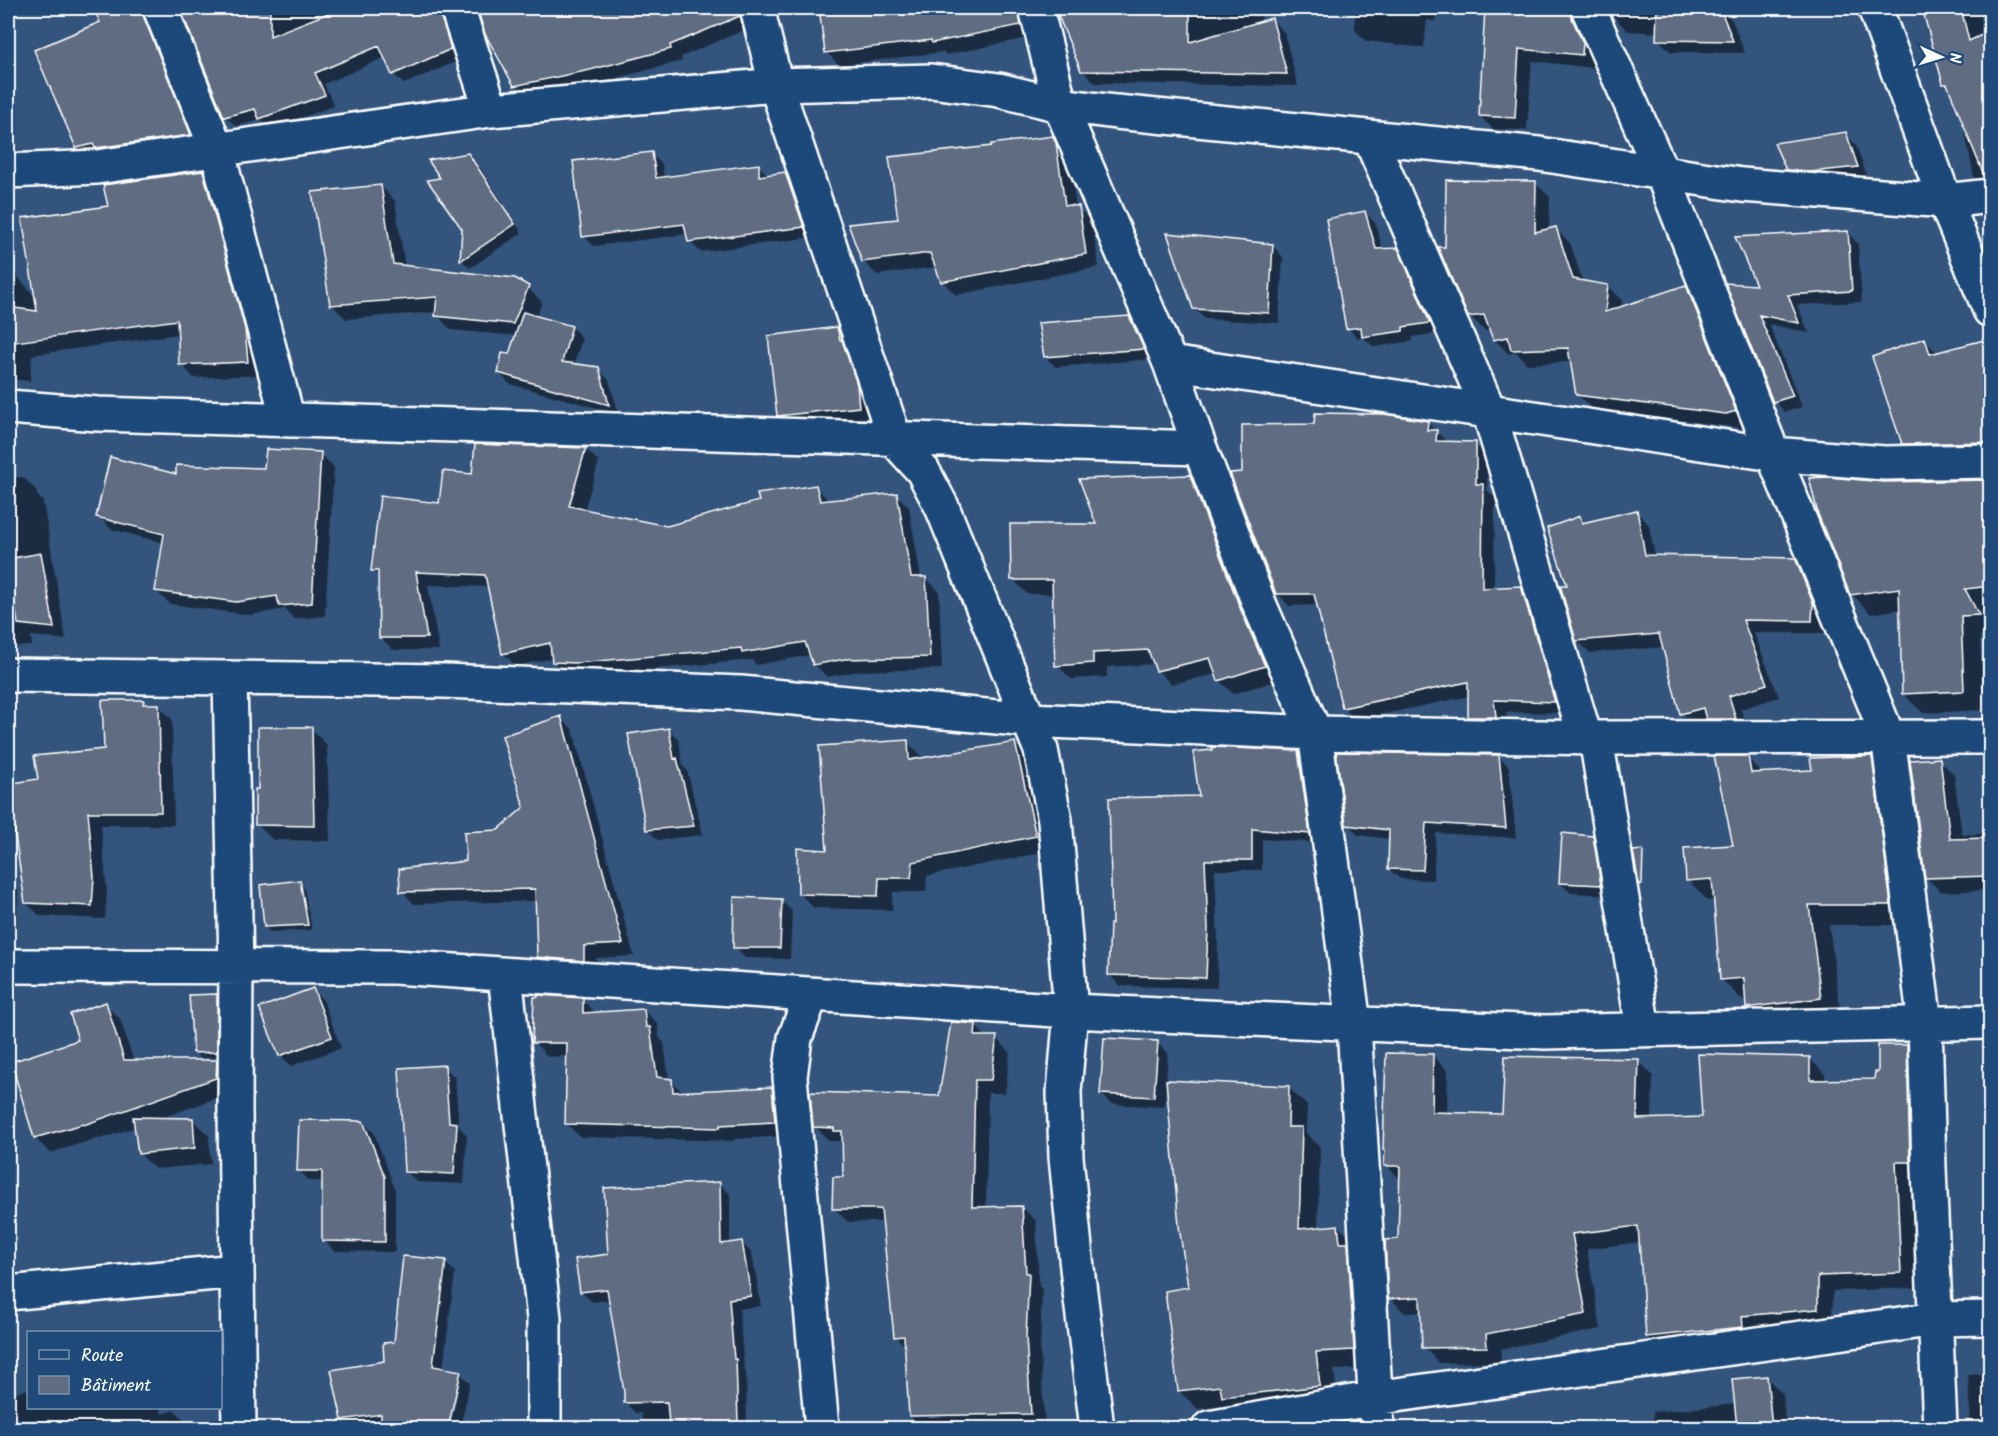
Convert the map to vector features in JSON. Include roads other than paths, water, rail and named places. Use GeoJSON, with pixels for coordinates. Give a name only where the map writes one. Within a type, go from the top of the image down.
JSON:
{"type":"FeatureCollection","features":[{"type":"Feature","properties":{"kind":"street"},"geometry":{"type":"LineString","coordinates":[[160,8],[217,150],[288,420]]}},
{"type":"Feature","properties":{"kind":"street"},"geometry":{"type":"LineString","coordinates":[[457,8],[491,110]]}},
{"type":"Feature","properties":{"kind":"street"},"geometry":{"type":"LineString","coordinates":[[757,8],[776,85],[895,440],[923,471],[942,507],[1041,750],[1055,820],[1071,1011],[1064,1092],[1066,1157],[1097,1428]]}},
{"type":"Feature","properties":{"kind":"street"},"geometry":{"type":"LineString","coordinates":[[1036,8],[1060,105],[1170,363],[1258,601],[1315,734],[1354,1024],[1376,1413]]}},
{"type":"Feature","properties":{"kind":"street"},"geometry":{"type":"LineString","coordinates":[[1588,8],[1662,173],[1888,737],[1925,1023],[1940,1428]]}},
{"type":"Feature","properties":{"kind":"street"},"geometry":{"type":"LineString","coordinates":[[1875,8],[1945,201],[1990,310]]}},
{"type":"Feature","properties":{"kind":"street"},"geometry":{"type":"LineString","coordinates":[[8,171],[97,167],[491,110],[776,85],[931,81],[999,90],[1060,105],[1539,154],[1742,185],[1945,201],[1990,196]]}},
{"type":"Feature","properties":{"kind":"street"},"geometry":{"type":"LineString","coordinates":[[1370,138],[1489,411],[1591,737],[1643,1029]]}},
{"type":"Feature","properties":{"kind":"street"},"geometry":{"type":"LineString","coordinates":[[1170,363],[1773,454],[1884,463],[1990,461]]}},
{"type":"Feature","properties":{"kind":"street"},"geometry":{"type":"LineString","coordinates":[[8,407],[98,414],[1200,448]]}},
{"type":"Feature","properties":{"kind":"street"},"geometry":{"type":"LineString","coordinates":[[8,675],[444,681],[741,693],[1029,720],[1315,734],[1990,737]]}},
{"type":"Feature","properties":{"kind":"street"},"geometry":{"type":"LineString","coordinates":[[230,678],[236,967],[236,1271],[240,1366],[239,1428]]}},
{"type":"Feature","properties":{"kind":"street"},"geometry":{"type":"LineString","coordinates":[[8,966],[394,967],[1071,1011],[1545,1032],[1990,1022]]}},
{"type":"Feature","properties":{"kind":"street"},"geometry":{"type":"LineString","coordinates":[[505,975],[544,1318],[544,1428]]}},
{"type":"Feature","properties":{"kind":"street"},"geometry":{"type":"LineString","coordinates":[[812,995],[795,1038],[789,1077],[822,1428]]}},
{"type":"Feature","properties":{"kind":"street"},"geometry":{"type":"LineString","coordinates":[[8,1293],[236,1271]]}},
{"type":"Feature","properties":{"kind":"street"},"geometry":{"type":"LineString","coordinates":[[1209,1428],[1376,1413],[1936,1319],[1990,1318]]}}]}
